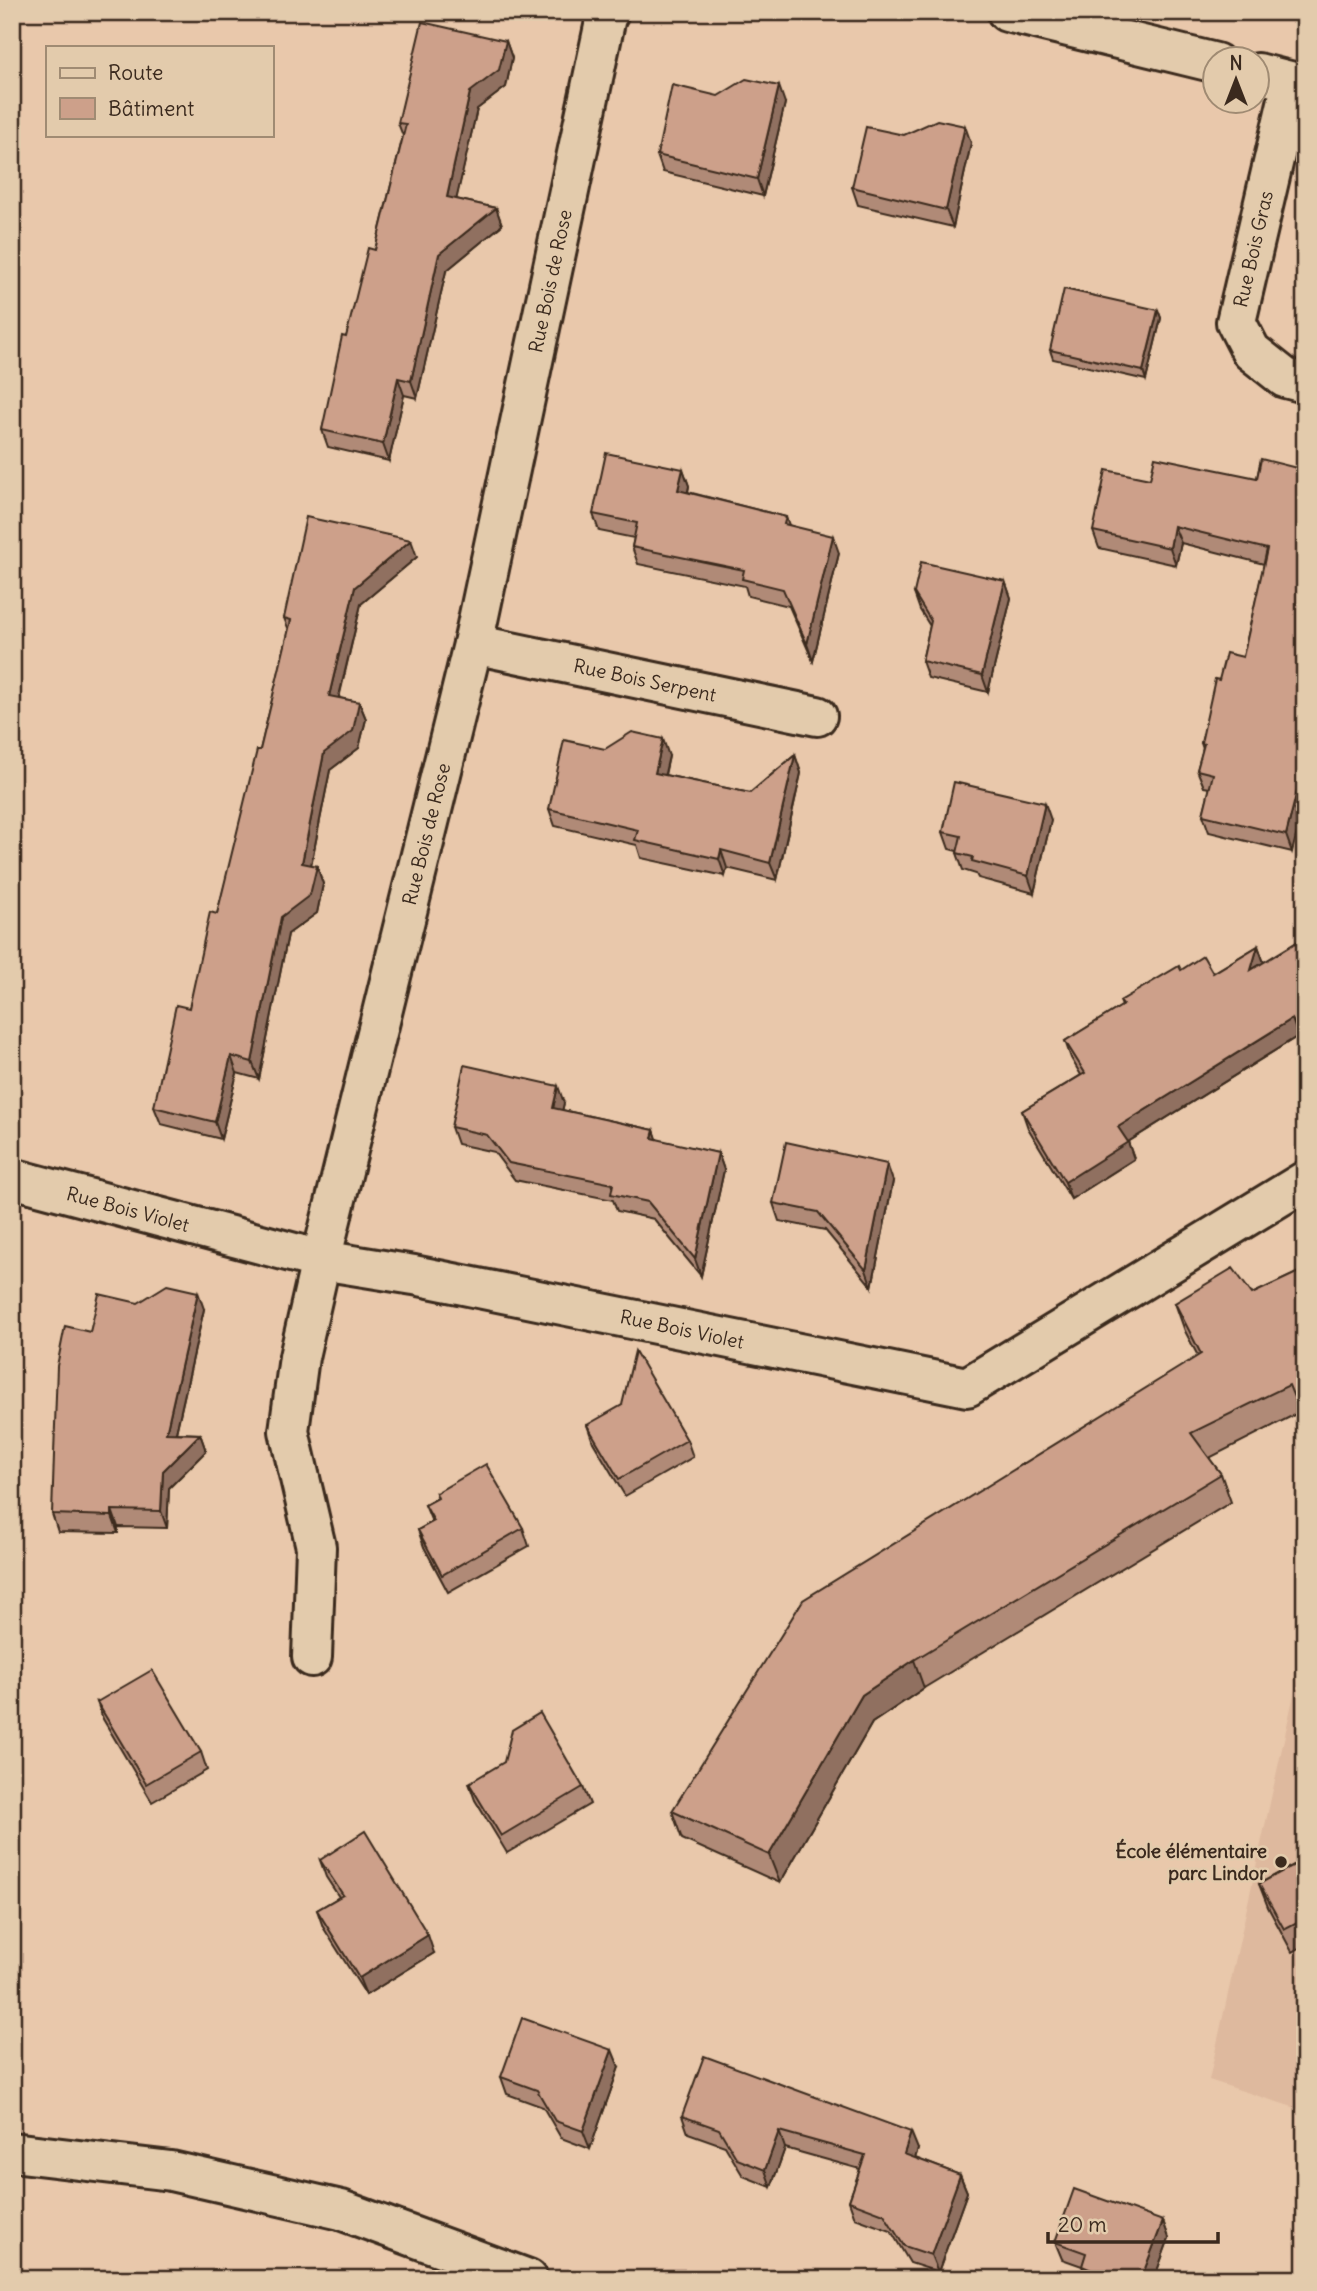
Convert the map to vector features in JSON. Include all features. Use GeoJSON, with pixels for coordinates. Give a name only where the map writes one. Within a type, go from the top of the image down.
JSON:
{"type":"FeatureCollection","features":[{"type":"Feature","properties":{"kind":"street","name":"Rue Bois de Rose"},"geometry":{"type":"LineString","coordinates":[[312,1657],[316,1546],[289,1431],[299,1357],[473,644],[609,12]]}},
{"type":"Feature","properties":{"kind":"street"},"geometry":{"type":"LineString","coordinates":[[1007,12],[1202,60]]}},
{"type":"Feature","properties":{"kind":"street","name":"Rue Bois Gras"},"geometry":{"type":"LineString","coordinates":[[1285,80],[1236,322],[1251,351],[1285,378],[1305,383]]}},
{"type":"Feature","properties":{"kind":"street","name":"Rue Bois Serpent"},"geometry":{"type":"LineString","coordinates":[[473,644],[817,716]]}},
{"type":"Feature","properties":{"kind":"street","name":"Rue Bois Violet"},"geometry":{"type":"LineString","coordinates":[[12,1178],[321,1260],[414,1275],[967,1387],[1305,1181]]}},
{"type":"Feature","properties":{"kind":"street"},"geometry":{"type":"LineString","coordinates":[[12,2152],[171,2171],[341,2210],[528,2279]]}},
{"type":"Feature","properties":{"kind":"shaded area","name":"École élémentaire parc Lindor"},"geometry":{"type":"Polygon","coordinates":[[[1305,1644],[1305,2111],[1209,2080],[1305,1644]]]}},
{"type":"Feature","properties":{"kind":"building"},"geometry":{"type":"Polygon","coordinates":[[[422,22],[506,41],[499,70],[470,92],[447,197],[496,208],[439,254],[411,381],[398,378],[383,444],[322,430],[342,336],[346,337],[368,248],[375,250],[406,124],[398,123],[422,22]]]}},
{"type":"Feature","properties":{"kind":"building"},"geometry":{"type":"Polygon","coordinates":[[[746,79],[779,86],[757,179],[657,155],[672,85],[718,96],[746,79]]]}},
{"type":"Feature","properties":{"kind":"building"},"geometry":{"type":"Polygon","coordinates":[[[937,120],[965,126],[946,210],[852,187],[866,127],[904,135],[937,120]]]}},
{"type":"Feature","properties":{"kind":"building"},"geometry":{"type":"Polygon","coordinates":[[[1064,289],[1158,310],[1143,371],[1050,350],[1064,289]]]}},
{"type":"Feature","properties":{"kind":"building"},"geometry":{"type":"Polygon","coordinates":[[[606,453],[683,469],[678,490],[786,517],[784,524],[833,536],[807,644],[783,589],[742,579],[744,570],[632,547],[637,523],[593,514],[606,453]]]}},
{"type":"Feature","properties":{"kind":"building"},"geometry":{"type":"Polygon","coordinates":[[[1155,457],[1257,478],[1261,459],[1305,470],[1305,759],[1286,835],[1203,815],[1213,774],[1197,770],[1215,679],[1219,680],[1226,653],[1243,657],[1267,549],[1174,526],[1170,548],[1093,531],[1106,470],[1150,479],[1155,457]]]}},
{"type":"Feature","properties":{"kind":"building"},"geometry":{"type":"Polygon","coordinates":[[[306,517],[411,540],[355,587],[329,696],[359,702],[353,731],[324,753],[302,863],[317,866],[310,895],[281,917],[252,1062],[231,1056],[215,1122],[154,1107],[176,1005],[189,1008],[210,912],[217,914],[257,750],[260,750],[291,620],[284,618],[306,517]]]}},
{"type":"Feature","properties":{"kind":"building"},"geometry":{"type":"Polygon","coordinates":[[[921,562],[1005,581],[982,675],[922,661],[931,621],[914,593],[921,562]]]}},
{"type":"Feature","properties":{"kind":"building"},"geometry":{"type":"Polygon","coordinates":[[[632,732],[663,739],[655,773],[750,793],[795,755],[770,863],[721,850],[719,859],[635,840],[638,830],[549,809],[564,740],[605,749],[632,732]]]}},
{"type":"Feature","properties":{"kind":"building"},"geometry":{"type":"Polygon","coordinates":[[[954,782],[1045,803],[1028,876],[972,861],[973,857],[957,853],[961,836],[943,832],[954,782]]]}},
{"type":"Feature","properties":{"kind":"building"},"geometry":{"type":"Polygon","coordinates":[[[1305,937],[1305,1033],[1301,1035],[1292,1019],[1118,1127],[1128,1142],[1065,1182],[1022,1111],[1085,1073],[1065,1041],[1123,1005],[1120,1001],[1179,966],[1181,970],[1203,956],[1213,973],[1258,946],[1251,970],[1305,937]]]}},
{"type":"Feature","properties":{"kind":"building"},"geometry":{"type":"Polygon","coordinates":[[[464,1065],[558,1086],[553,1108],[654,1130],[652,1138],[718,1153],[695,1259],[648,1202],[611,1194],[613,1184],[509,1163],[487,1135],[451,1127],[464,1065]]]}},
{"type":"Feature","properties":{"kind":"building"},"geometry":{"type":"Polygon","coordinates":[[[786,1142],[887,1164],[866,1270],[818,1212],[773,1203],[786,1142]]]}},
{"type":"Feature","properties":{"kind":"building"},"geometry":{"type":"Polygon","coordinates":[[[1233,1268],[1252,1294],[1305,1269],[1305,1403],[1298,1407],[1289,1385],[1191,1433],[1221,1474],[914,1660],[862,1695],[769,1855],[672,1811],[803,1600],[1201,1354],[1175,1303],[1233,1268]]]}},
{"type":"Feature","properties":{"kind":"building"},"geometry":{"type":"Polygon","coordinates":[[[167,1285],[198,1292],[166,1433],[200,1434],[163,1471],[161,1511],[112,1510],[112,1516],[52,1514],[57,1366],[65,1326],[90,1332],[99,1294],[138,1303],[167,1285]]]}},
{"type":"Feature","properties":{"kind":"building"},"geometry":{"type":"Polygon","coordinates":[[[635,1351],[687,1440],[619,1479],[587,1425],[622,1405],[635,1351]]]}},
{"type":"Feature","properties":{"kind":"building"},"geometry":{"type":"Polygon","coordinates":[[[486,1464],[523,1528],[442,1575],[418,1530],[434,1521],[425,1505],[438,1498],[436,1493],[486,1464]]]}},
{"type":"Feature","properties":{"kind":"building"},"geometry":{"type":"Polygon","coordinates":[[[152,1670],[201,1752],[146,1784],[97,1702],[152,1670]]]}},
{"type":"Feature","properties":{"kind":"building"},"geometry":{"type":"Polygon","coordinates":[[[540,1713],[583,1787],[501,1836],[469,1783],[504,1762],[512,1730],[540,1713]]]}},
{"type":"Feature","properties":{"kind":"building"},"geometry":{"type":"Polygon","coordinates":[[[365,1831],[428,1935],[359,1978],[317,1910],[343,1895],[320,1860],[365,1831]]]}},
{"type":"Feature","properties":{"kind":"building"},"geometry":{"type":"Polygon","coordinates":[[[1305,1859],[1305,1918],[1284,1929],[1259,1884],[1305,1859]]]}},
{"type":"Feature","properties":{"kind":"building"},"geometry":{"type":"Polygon","coordinates":[[[522,2018],[612,2050],[583,2131],[555,2121],[537,2090],[501,2077],[522,2018]]]}},
{"type":"Feature","properties":{"kind":"building"},"geometry":{"type":"Polygon","coordinates":[[[704,2056],[911,2132],[904,2154],[960,2175],[931,2255],[904,2246],[884,2214],[849,2201],[865,2155],[779,2131],[765,2170],[737,2159],[719,2129],[682,2116],[704,2056]]]}},
{"type":"Feature","properties":{"kind":"building"},"geometry":{"type":"Polygon","coordinates":[[[1074,2189],[1163,2221],[1141,2279],[1092,2278],[1094,2271],[1082,2266],[1086,2253],[1055,2242],[1074,2189]]]}},
{"type":"Feature","properties":{"kind":"place","name":"École élémentaire parc Lindor"},"geometry":{"type":"Point","coordinates":[1281,1862]}}]}
